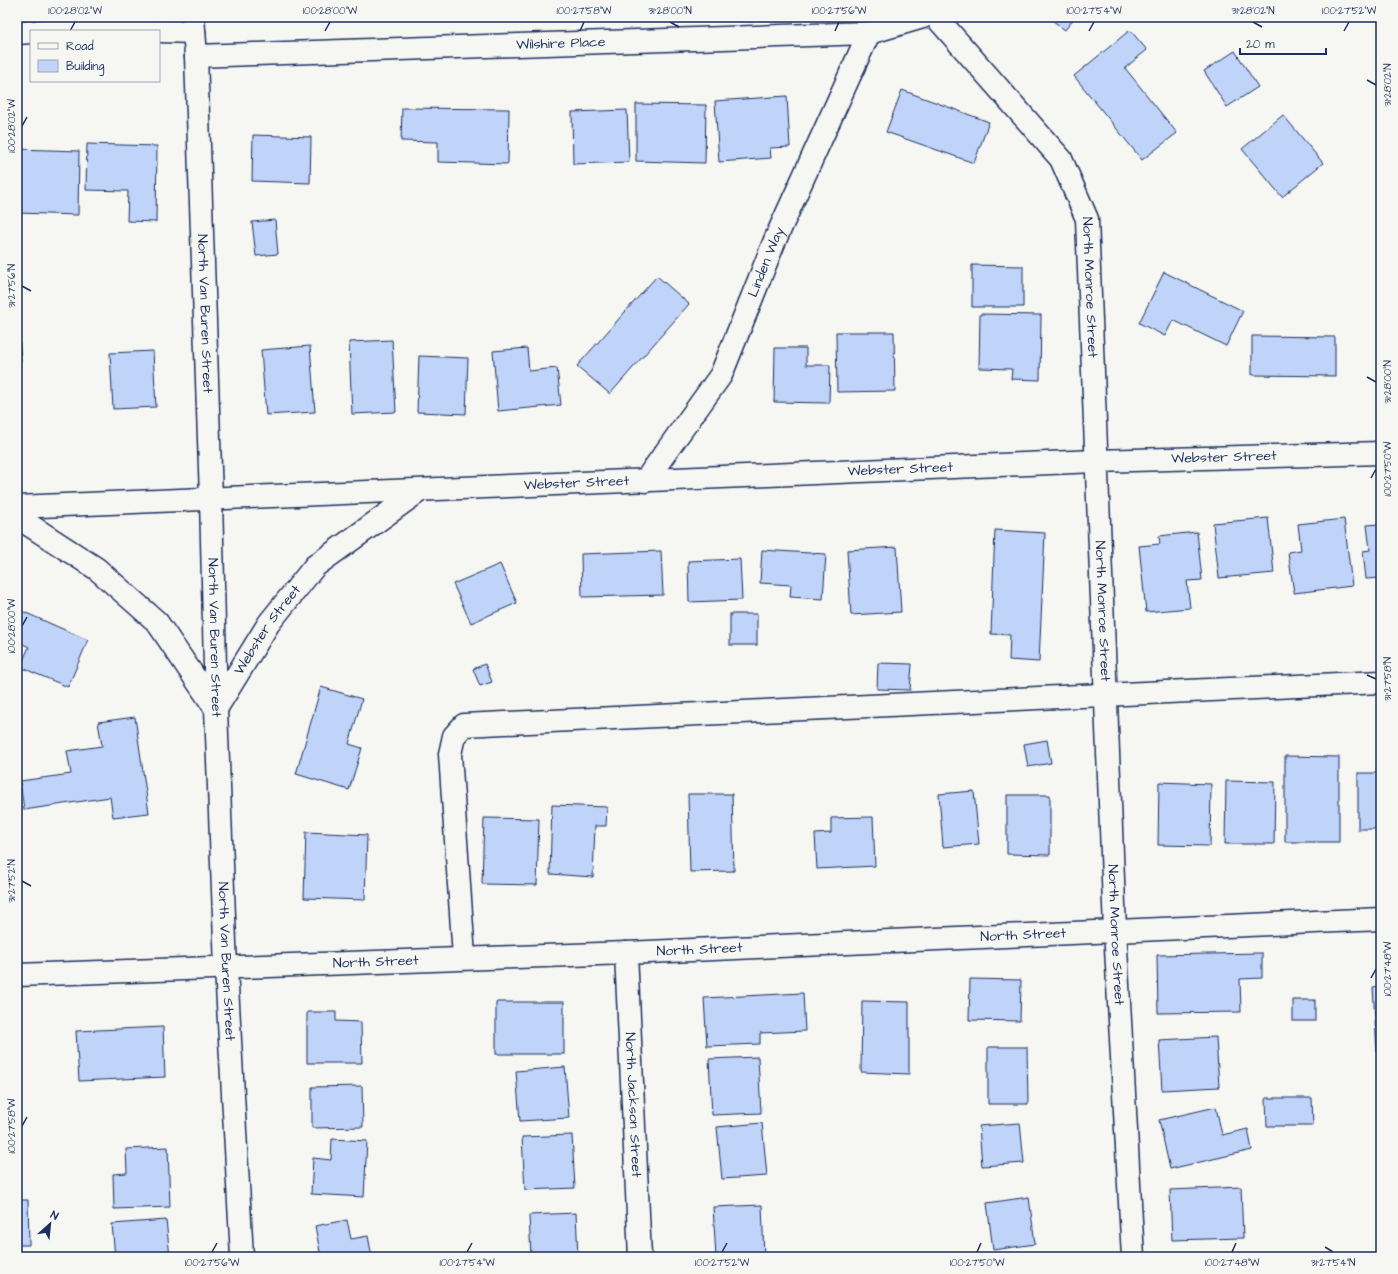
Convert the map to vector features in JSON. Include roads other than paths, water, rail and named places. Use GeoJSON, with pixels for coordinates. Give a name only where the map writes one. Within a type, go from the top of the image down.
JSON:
{"type":"FeatureCollection","features":[{"type":"Feature","properties":{"kind":"street","name":"Wilshire Place"},"geometry":{"type":"LineString","coordinates":[[196,56],[869,33],[923,17]]}},
{"type":"Feature","properties":{"kind":"street","name":"North Monroe Street"},"geometry":{"type":"LineString","coordinates":[[936,17],[1061,159],[1087,219],[1115,930],[1133,1257]]}},
{"type":"Feature","properties":{"kind":"street"},"geometry":{"type":"LineString","coordinates":[[160,31],[193,25]]}},
{"type":"Feature","properties":{"kind":"street","name":"North Van Buren Street"},"geometry":{"type":"LineString","coordinates":[[193,25],[196,56],[211,498],[216,709],[226,968],[242,1257]]}},
{"type":"Feature","properties":{"kind":"street"},"geometry":{"type":"LineString","coordinates":[[49,30],[72,28],[125,30]]}},
{"type":"Feature","properties":{"kind":"street"},"geometry":{"type":"LineString","coordinates":[[17,33],[30,32]]}},
{"type":"Feature","properties":{"kind":"street","name":"Linden Way"},"geometry":{"type":"LineString","coordinates":[[645,481],[721,375],[775,240],[869,33]]}},
{"type":"Feature","properties":{"kind":"street","name":"Webster Street"},"geometry":{"type":"LineString","coordinates":[[17,507],[1096,461],[1381,453]]}},
{"type":"Feature","properties":{"kind":"street","name":"Webster Street"},"geometry":{"type":"LineString","coordinates":[[216,709],[269,622],[315,566],[419,491]]}},
{"type":"Feature","properties":{"kind":"street"},"geometry":{"type":"LineString","coordinates":[[17,517],[97,569],[156,622],[216,709]]}},
{"type":"Feature","properties":{"kind":"street"},"geometry":{"type":"LineString","coordinates":[[464,957],[450,754],[454,736],[464,725],[1381,682]]}},
{"type":"Feature","properties":{"kind":"street","name":"North Street"},"geometry":{"type":"LineString","coordinates":[[17,975],[226,968],[464,957],[626,953],[1381,919]]}},
{"type":"Feature","properties":{"kind":"street","name":"North Jackson Street"},"geometry":{"type":"LineString","coordinates":[[626,953],[640,1257]]}}]}
